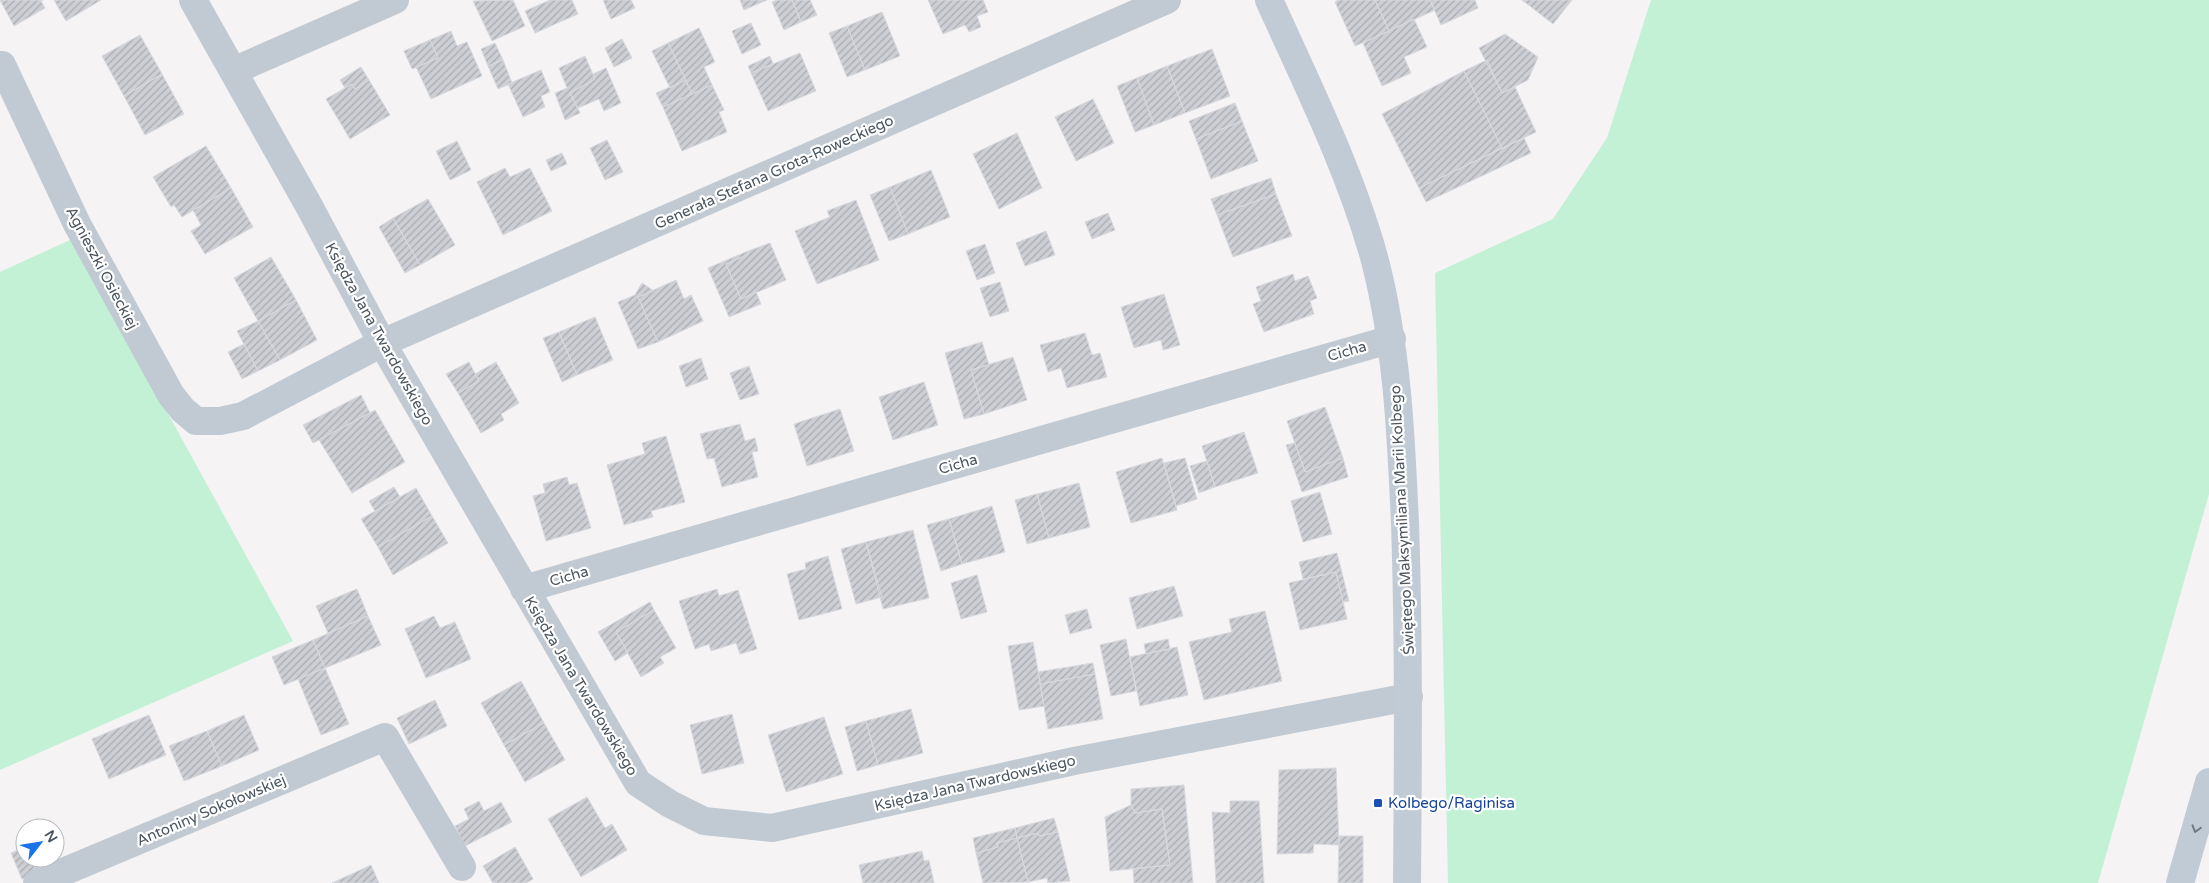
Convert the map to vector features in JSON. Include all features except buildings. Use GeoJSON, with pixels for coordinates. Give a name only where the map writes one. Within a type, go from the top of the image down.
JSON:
{"type":"FeatureCollection","features":[{"type":"Feature","properties":{"kind":"street","name":"Księdza Jana Twardowskiego"},"geometry":{"type":"LineString","coordinates":[[193,0],[308,204],[382,343],[638,783],[670,804],[704,821],[772,828],[1074,761],[1409,697]]}},
{"type":"Feature","properties":{"kind":"street"},"geometry":{"type":"LineString","coordinates":[[234,70],[395,0]]}},
{"type":"Feature","properties":{"kind":"street","name":"Generała Stefana Grota-Roweckiego"},"geometry":{"type":"LineString","coordinates":[[243,416],[382,343],[1167,0]]}},
{"type":"Feature","properties":{"kind":"street","name":"Świętego Maksymiliana Marii Kolbego"},"geometry":{"type":"LineString","coordinates":[[1269,0],[1349,182],[1374,257],[1392,338],[1401,428],[1409,697],[1407,883]]}},
{"type":"Feature","properties":{"kind":"street","name":"Agnieszki Osieckiej"},"geometry":{"type":"LineString","coordinates":[[2,64],[77,224],[171,395],[183,410],[196,421],[220,421],[243,416]]}},
{"type":"Feature","properties":{"kind":"street","name":"Cicha"},"geometry":{"type":"LineString","coordinates":[[524,589],[1392,338]]}},
{"type":"Feature","properties":{"kind":"street","name":"Antoniny Sokołowskiej"},"geometry":{"type":"LineString","coordinates":[[37,883],[384,737],[462,867]]}},
{"type":"Feature","properties":{"kind":"street"},"geometry":{"type":"LineString","coordinates":[[2180,883],[2209,782]]}},
{"type":"Feature","properties":{"kind":"green space"},"geometry":{"type":"Polygon","coordinates":[[[1651,0],[2209,0],[2209,494],[2098,883],[1448,883],[1435,273],[1553,219],[1607,138],[1651,0]]]}},
{"type":"Feature","properties":{"kind":"green space"},"geometry":{"type":"Polygon","coordinates":[[[72,239],[293,641],[0,770],[0,272],[72,239]]]}},
{"type":"Feature","properties":{"kind":"place","name":"Kolbego/Raginisa"},"geometry":{"type":"Point","coordinates":[1378,803]}}]}
